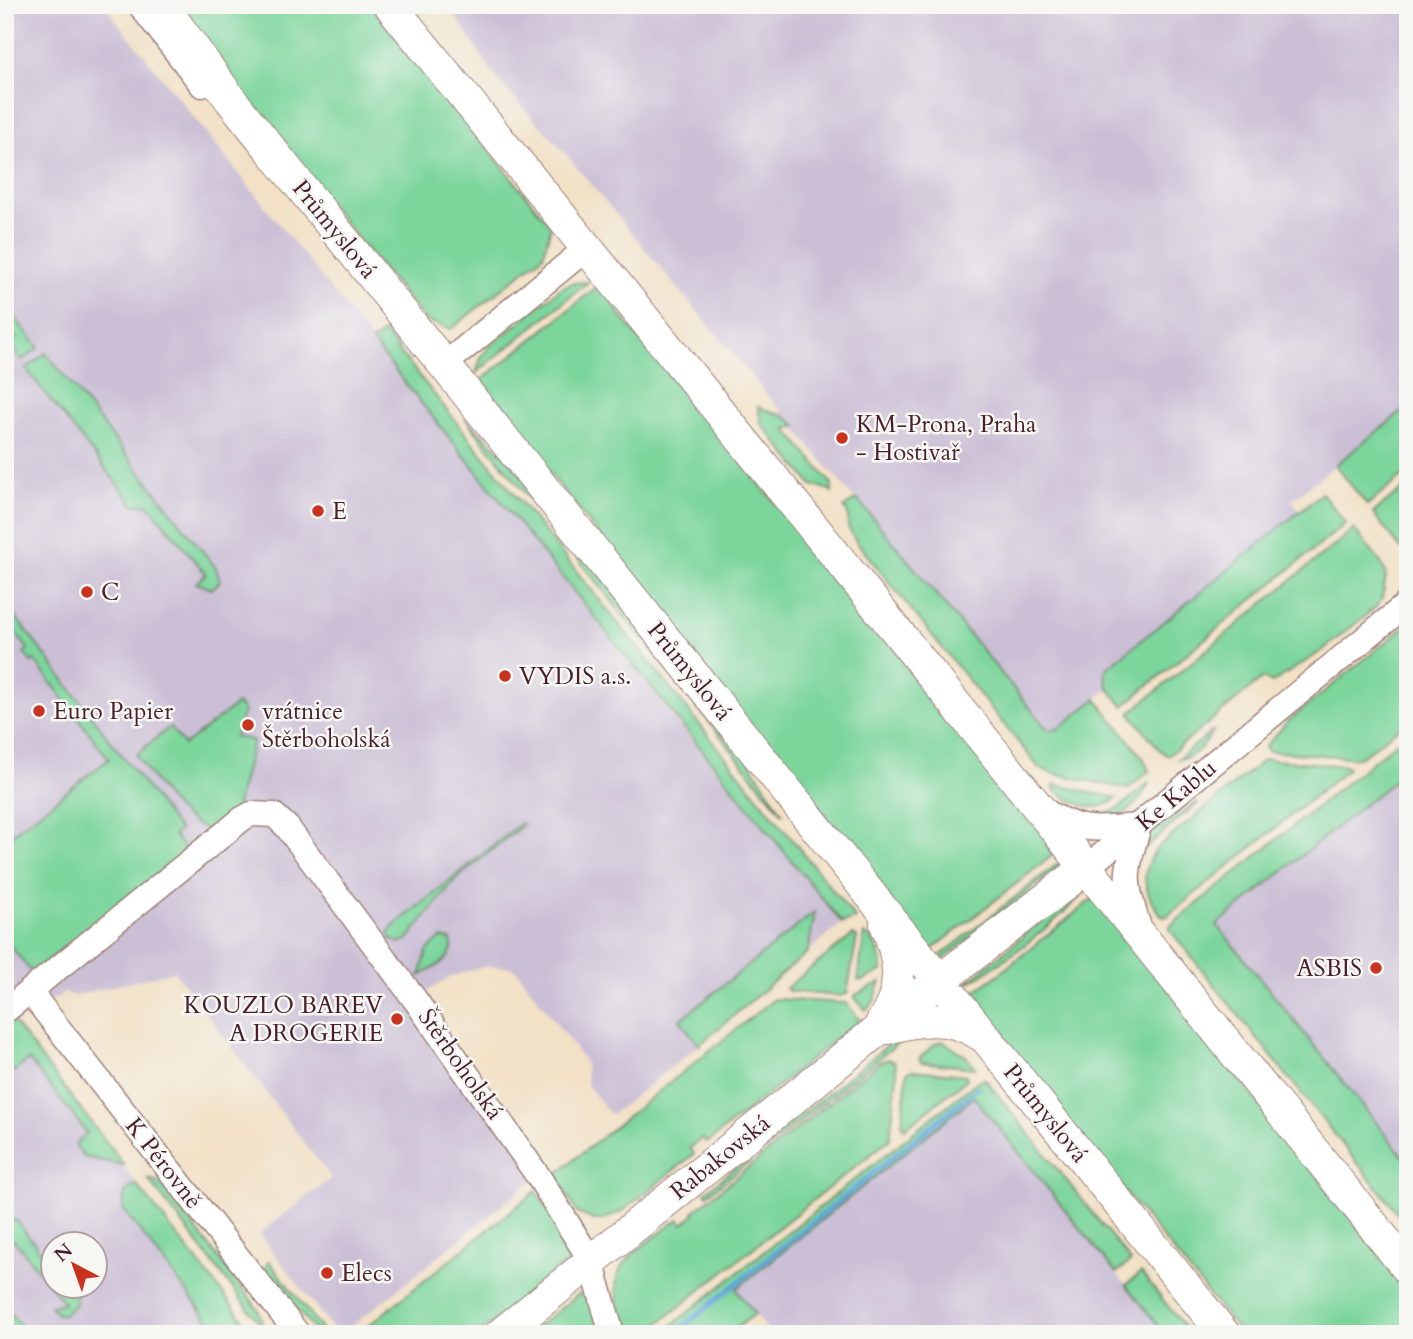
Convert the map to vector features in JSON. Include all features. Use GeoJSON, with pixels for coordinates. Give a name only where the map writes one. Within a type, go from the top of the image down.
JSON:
{"type":"FeatureCollection","features":[{"type":"Feature","properties":{"kind":"main road","name":"Průmyslová"},"geometry":{"type":"LineString","coordinates":[[162,5],[231,100],[1224,1334]]}},
{"type":"Feature","properties":{"kind":"main road"},"geometry":{"type":"LineString","coordinates":[[390,5],[1408,1269]]}},
{"type":"Feature","properties":{"kind":"main road","name":"Ke Kablu"},"geometry":{"type":"LineString","coordinates":[[939,981],[1086,868]]}},
{"type":"Feature","properties":{"kind":"main road"},"geometry":{"type":"LineString","coordinates":[[876,1031],[895,997],[899,973],[897,954],[879,906]]}},
{"type":"Feature","properties":{"kind":"main road","name":"Rabakovská"},"geometry":{"type":"LineString","coordinates":[[501,1334],[939,981]]}},
{"type":"Feature","properties":{"kind":"main road"},"geometry":{"type":"LineString","coordinates":[[876,1031],[912,1021],[939,1020],[968,1027],[985,1038]]}},
{"type":"Feature","properties":{"kind":"street"},"geometry":{"type":"LineString","coordinates":[[140,5],[216,104],[273,151]]}},
{"type":"Feature","properties":{"kind":"street"},"geometry":{"type":"LineString","coordinates":[[444,365],[587,248]]}},
{"type":"Feature","properties":{"kind":"street","name":"Ke Kablu"},"geometry":{"type":"LineString","coordinates":[[1086,868],[1408,603]]}},
{"type":"Feature","properties":{"kind":"street"},"geometry":{"type":"LineString","coordinates":[[1037,807],[1068,825],[1097,830],[1139,826],[1126,872],[1129,897],[1144,941]]}},
{"type":"Feature","properties":{"kind":"street","name":"Štěrboholská"},"geometry":{"type":"LineString","coordinates":[[30,992],[242,819],[251,814],[274,815],[287,827],[416,1001],[522,1150],[591,1261],[612,1334]]}},
{"type":"Feature","properties":{"kind":"street"},"geometry":{"type":"LineString","coordinates":[[5,1011],[30,992]]}},
{"type":"Feature","properties":{"kind":"street","name":"K Pérovně"},"geometry":{"type":"LineString","coordinates":[[30,992],[298,1334]]}},
{"type":"Feature","properties":{"kind":"shaded area"},"geometry":{"type":"Polygon","coordinates":[[[5,5],[104,5],[667,710],[842,923],[699,1045],[611,1115],[587,1085],[585,1062],[517,971],[509,967],[484,966],[450,977],[428,991],[417,1001],[538,1176],[342,1334],[337,1334],[259,1234],[331,1178],[174,971],[73,996],[64,993],[12,1025],[254,1334],[5,1334],[5,5]]]}},
{"type":"Feature","properties":{"kind":"shaded area"},"geometry":{"type":"Polygon","coordinates":[[[448,5],[1408,5],[1408,407],[1292,500],[1300,511],[1106,681],[1109,688],[1058,729],[1048,730],[558,145],[497,79],[448,5]]]}},
{"type":"Feature","properties":{"kind":"shaded area"},"geometry":{"type":"Polygon","coordinates":[[[1408,769],[1408,1161],[1217,925],[1408,769]]]}},
{"type":"Feature","properties":{"kind":"shaded area"},"geometry":{"type":"Polygon","coordinates":[[[974,1097],[1165,1334],[771,1334],[736,1289],[974,1097]]]}},
{"type":"Feature","properties":{"kind":"green space"},"geometry":{"type":"Polygon","coordinates":[[[176,5],[371,5],[551,226],[543,256],[451,329],[426,321],[250,108],[176,5]]]}},
{"type":"Feature","properties":{"kind":"green space"},"geometry":{"type":"Polygon","coordinates":[[[588,282],[476,373],[481,357],[490,346],[561,288],[572,283],[588,282]]]}},
{"type":"Feature","properties":{"kind":"green space"},"geometry":{"type":"Polygon","coordinates":[[[598,286],[610,294],[617,311],[982,754],[1058,851],[930,951],[478,383],[598,286]]]}},
{"type":"Feature","properties":{"kind":"green space"},"geometry":{"type":"Polygon","coordinates":[[[5,305],[39,348],[22,360],[7,344],[16,338],[5,324],[5,305]]]}},
{"type":"Feature","properties":{"kind":"green space"},"geometry":{"type":"Polygon","coordinates":[[[384,332],[856,919],[842,923],[372,342],[384,332]]]}},
{"type":"Feature","properties":{"kind":"green space"},"geometry":{"type":"Polygon","coordinates":[[[46,353],[216,568],[220,581],[212,589],[196,583],[206,574],[148,504],[134,505],[26,369],[46,353]]]}},
{"type":"Feature","properties":{"kind":"green space"},"geometry":{"type":"Polygon","coordinates":[[[758,407],[785,416],[797,426],[786,429],[832,484],[832,492],[810,483],[761,423],[758,407]]]}},
{"type":"Feature","properties":{"kind":"green space"},"geometry":{"type":"Polygon","coordinates":[[[1408,407],[1408,472],[1367,505],[1335,465],[1408,407]]]}},
{"type":"Feature","properties":{"kind":"green space"},"geometry":{"type":"Polygon","coordinates":[[[464,417],[505,456],[748,759],[783,814],[464,417]]]}},
{"type":"Feature","properties":{"kind":"green space"},"geometry":{"type":"Polygon","coordinates":[[[1408,485],[1408,553],[1401,549],[1373,513],[1408,485]]]}},
{"type":"Feature","properties":{"kind":"green space"},"geometry":{"type":"Polygon","coordinates":[[[1322,493],[1346,523],[1123,706],[1107,685],[1106,669],[1322,493]]]}},
{"type":"Feature","properties":{"kind":"green space"},"geometry":{"type":"Polygon","coordinates":[[[858,500],[1048,730],[1058,729],[1096,699],[1144,759],[1149,771],[1128,789],[1055,774],[1039,768],[855,540],[848,527],[848,514],[844,507],[858,500]]]}},
{"type":"Feature","properties":{"kind":"green space"},"geometry":{"type":"Polygon","coordinates":[[[1354,529],[1382,564],[1386,576],[1382,598],[1376,607],[1323,650],[1272,683],[1263,678],[1168,756],[1159,749],[1130,713],[1354,529]]]}},
{"type":"Feature","properties":{"kind":"green space"},"geometry":{"type":"Polygon","coordinates":[[[5,603],[179,830],[174,835],[187,852],[32,973],[5,939],[5,832],[9,836],[109,759],[34,660],[31,662],[24,653],[28,649],[5,620],[5,603]]]}},
{"type":"Feature","properties":{"kind":"green space"},"geometry":{"type":"Polygon","coordinates":[[[1408,624],[1408,721],[1359,758],[1268,751],[1265,747],[1287,722],[1408,624]]]}},
{"type":"Feature","properties":{"kind":"green space"},"geometry":{"type":"Polygon","coordinates":[[[237,704],[244,711],[235,737],[253,740],[236,808],[221,824],[210,830],[198,826],[177,810],[136,755],[170,727],[184,745],[237,704]]]}},
{"type":"Feature","properties":{"kind":"green space"},"geometry":{"type":"Polygon","coordinates":[[[1214,730],[1195,753],[1178,759],[1214,730]]]}},
{"type":"Feature","properties":{"kind":"green space"},"geometry":{"type":"Polygon","coordinates":[[[1408,733],[1408,769],[1217,925],[1408,1162],[1408,1226],[1170,930],[1170,926],[1408,733]]]}},
{"type":"Feature","properties":{"kind":"green space"},"geometry":{"type":"Polygon","coordinates":[[[1265,759],[1347,766],[1348,769],[1166,917],[1162,916],[1147,888],[1145,878],[1150,860],[1164,842],[1265,759]]]}},
{"type":"Feature","properties":{"kind":"green space"},"geometry":{"type":"Polygon","coordinates":[[[1149,783],[1139,800],[1122,814],[1108,818],[1092,817],[1116,810],[1149,783]]]}},
{"type":"Feature","properties":{"kind":"green space"},"geometry":{"type":"Polygon","coordinates":[[[1054,785],[1116,798],[1101,806],[1084,806],[1061,794],[1054,789],[1054,785]]]}},
{"type":"Feature","properties":{"kind":"green space"},"geometry":{"type":"Polygon","coordinates":[[[1198,803],[1145,848],[1150,834],[1198,803]]]}},
{"type":"Feature","properties":{"kind":"green space"},"geometry":{"type":"Polygon","coordinates":[[[521,823],[523,825],[453,882],[407,940],[398,943],[391,939],[389,931],[395,925],[521,823]]]}},
{"type":"Feature","properties":{"kind":"green space"},"geometry":{"type":"Polygon","coordinates":[[[1064,859],[1064,863],[943,960],[936,959],[1064,859]]]}},
{"type":"Feature","properties":{"kind":"green space"},"geometry":{"type":"Polygon","coordinates":[[[1088,888],[1028,943],[960,988],[1080,889],[1088,888]]]}},
{"type":"Feature","properties":{"kind":"green space"},"geometry":{"type":"Polygon","coordinates":[[[1095,897],[1408,1291],[1408,1334],[1241,1334],[966,997],[1095,897]]]}},
{"type":"Feature","properties":{"kind":"green space"},"geometry":{"type":"Polygon","coordinates":[[[815,912],[808,952],[699,1045],[680,1020],[815,912]]]}},
{"type":"Feature","properties":{"kind":"green space"},"geometry":{"type":"Polygon","coordinates":[[[864,934],[878,950],[882,971],[862,981],[858,980],[864,934]]]}},
{"type":"Feature","properties":{"kind":"green space"},"geometry":{"type":"Polygon","coordinates":[[[853,935],[857,937],[847,994],[838,996],[789,991],[786,988],[853,935]]]}},
{"type":"Feature","properties":{"kind":"green space"},"geometry":{"type":"Polygon","coordinates":[[[441,938],[451,940],[451,952],[443,962],[420,976],[427,951],[441,938]]]}},
{"type":"Feature","properties":{"kind":"green space"},"geometry":{"type":"Polygon","coordinates":[[[881,982],[873,1003],[866,1010],[855,995],[881,982]]]}},
{"type":"Feature","properties":{"kind":"green space"},"geometry":{"type":"Polygon","coordinates":[[[774,999],[846,1003],[860,1020],[707,1143],[702,1138],[690,1148],[694,1154],[623,1211],[602,1220],[594,1220],[577,1213],[556,1174],[774,999]]]}},
{"type":"Feature","properties":{"kind":"green space"},"geometry":{"type":"Polygon","coordinates":[[[11,1019],[124,1165],[84,1157],[75,1144],[87,1133],[29,1060],[5,1078],[5,1020],[11,1019]]]}},
{"type":"Feature","properties":{"kind":"green space"},"geometry":{"type":"Polygon","coordinates":[[[902,1040],[768,1147],[770,1140],[893,1041],[902,1040]]]}},
{"type":"Feature","properties":{"kind":"green space"},"geometry":{"type":"Polygon","coordinates":[[[942,1041],[966,1056],[975,1068],[921,1062],[919,1059],[933,1045],[942,1041]]]}},
{"type":"Feature","properties":{"kind":"green space"},"geometry":{"type":"Polygon","coordinates":[[[888,1059],[895,1062],[897,1076],[890,1139],[645,1334],[626,1334],[616,1287],[620,1272],[633,1254],[679,1219],[683,1224],[694,1211],[880,1062],[888,1059]]]}},
{"type":"Feature","properties":{"kind":"green space"},"geometry":{"type":"Polygon","coordinates":[[[912,1070],[966,1075],[967,1079],[905,1128],[902,1126],[907,1073],[912,1070]]]}},
{"type":"Feature","properties":{"kind":"green space"},"geometry":{"type":"Polygon","coordinates":[[[985,1079],[1131,1261],[1116,1273],[974,1097],[736,1289],[755,1314],[729,1334],[661,1334],[978,1081],[985,1079]]]}},
{"type":"Feature","properties":{"kind":"green space"},"geometry":{"type":"Polygon","coordinates":[[[749,1162],[707,1195],[705,1192],[741,1163],[749,1162]]]}},
{"type":"Feature","properties":{"kind":"green space"},"geometry":{"type":"Polygon","coordinates":[[[148,1179],[159,1182],[258,1309],[261,1325],[148,1179]]]}},
{"type":"Feature","properties":{"kind":"green space"},"geometry":{"type":"Polygon","coordinates":[[[136,1184],[254,1333],[196,1334],[210,1322],[123,1209],[125,1192],[136,1184]]]}},
{"type":"Feature","properties":{"kind":"green space"},"geometry":{"type":"Polygon","coordinates":[[[536,1191],[575,1256],[478,1334],[358,1334],[536,1191]]]}},
{"type":"Feature","properties":{"kind":"green space"},"geometry":{"type":"Polygon","coordinates":[[[16,1220],[38,1248],[38,1270],[14,1240],[5,1241],[5,1221],[16,1220]]]}},
{"type":"Feature","properties":{"kind":"green space"},"geometry":{"type":"Polygon","coordinates":[[[269,1261],[325,1334],[317,1334],[265,1268],[269,1261]]]}},
{"type":"Feature","properties":{"kind":"green space"},"geometry":{"type":"Polygon","coordinates":[[[1141,1273],[1183,1325],[1184,1334],[1165,1334],[1126,1285],[1141,1273]]]}},
{"type":"Feature","properties":{"kind":"green space"},"geometry":{"type":"Polygon","coordinates":[[[579,1294],[591,1300],[602,1334],[528,1334],[579,1294]]]}},
{"type":"Feature","properties":{"kind":"green space"},"geometry":{"type":"Polygon","coordinates":[[[62,1300],[76,1300],[76,1304],[64,1314],[57,1314],[50,1306],[64,1303],[62,1300]]]}},
{"type":"Feature","properties":{"kind":"green space"},"geometry":{"type":"Polygon","coordinates":[[[5,1306],[27,1334],[5,1334],[5,1306]]]}},
{"type":"Feature","properties":{"kind":"waterway"},"geometry":{"type":"LineString","coordinates":[[674,1334],[978,1088]]}},
{"type":"Feature","properties":{"kind":"place","name":"KM-Prona, Praha - Hostivař"},"geometry":{"type":"Point","coordinates":[842,438]}},
{"type":"Feature","properties":{"kind":"place","name":"E"},"geometry":{"type":"Point","coordinates":[318,511]}},
{"type":"Feature","properties":{"kind":"place","name":"C"},"geometry":{"type":"Point","coordinates":[87,592]}},
{"type":"Feature","properties":{"kind":"place","name":"VYDIS a.s."},"geometry":{"type":"Point","coordinates":[505,676]}},
{"type":"Feature","properties":{"kind":"place","name":"Euro Papier"},"geometry":{"type":"Point","coordinates":[39,711]}},
{"type":"Feature","properties":{"kind":"place","name":"vrátnice Štěrboholská"},"geometry":{"type":"Point","coordinates":[248,725]}},
{"type":"Feature","properties":{"kind":"place","name":"ASBIS"},"geometry":{"type":"Point","coordinates":[1376,968]}},
{"type":"Feature","properties":{"kind":"place","name":"KOUZLO BAREV A DROGERIE"},"geometry":{"type":"Point","coordinates":[397,1019]}},
{"type":"Feature","properties":{"kind":"place","name":"Elecs"},"geometry":{"type":"Point","coordinates":[327,1273]}}]}
